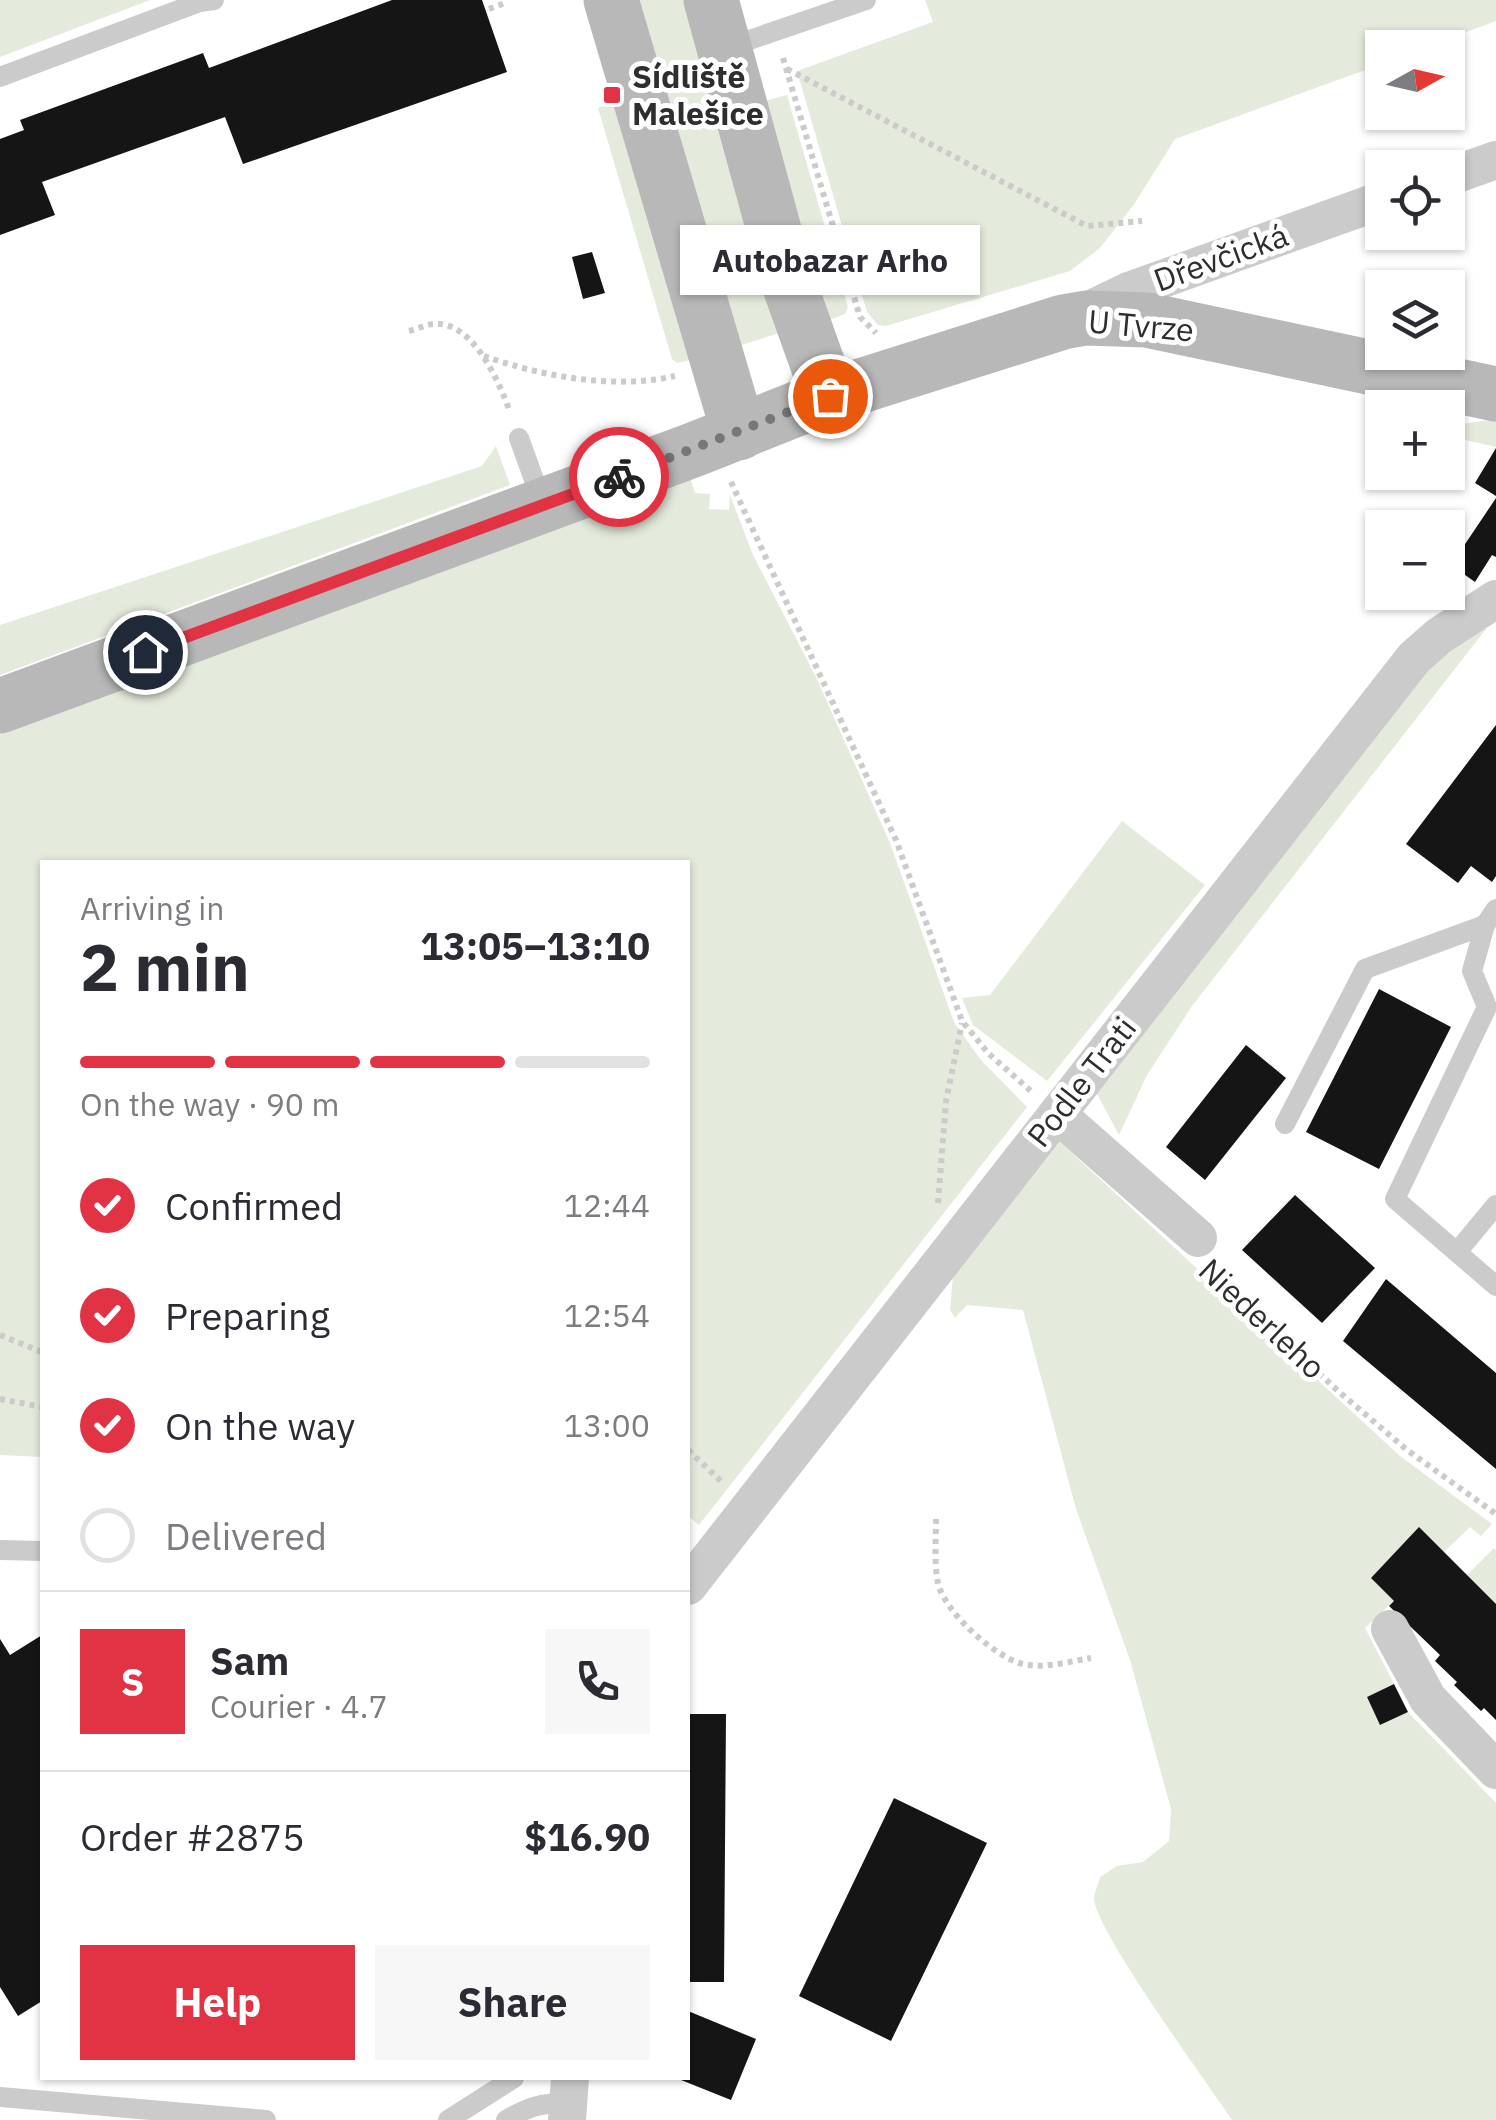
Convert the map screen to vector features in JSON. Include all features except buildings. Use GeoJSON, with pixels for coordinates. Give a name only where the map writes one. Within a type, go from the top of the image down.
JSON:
{"type":"FeatureCollection","features":[{"type":"Feature","properties":{"kind":"main road"},"geometry":{"type":"LineString","coordinates":[[0,706],[543,504],[734,454],[611,0]]}},
{"type":"Feature","properties":{"kind":"main road"},"geometry":{"type":"LineString","coordinates":[[717,24],[788,281],[830,396]]}},
{"type":"Feature","properties":{"kind":"main road","name":"U Tvrze"},"geometry":{"type":"LineString","coordinates":[[734,454],[830,396],[1086,318],[1147,320],[1496,394]]}},
{"type":"Feature","properties":{"kind":"street"},"geometry":{"type":"LineString","coordinates":[[1465,171],[1496,160]]}},
{"type":"Feature","properties":{"kind":"street","name":"Dřevčická"},"geometry":{"type":"LineString","coordinates":[[1063,322],[1128,290],[1365,206]]}},
{"type":"Feature","properties":{"kind":"street","name":"Podle Trati"},"geometry":{"type":"LineString","coordinates":[[690,1583],[1414,658],[1438,636],[1496,599]]}},
{"type":"Feature","properties":{"kind":"street","name":"Niederleho"},"geometry":{"type":"LineString","coordinates":[[1057,1114],[1198,1238]]}},
{"type":"Feature","properties":{"kind":"street"},"geometry":{"type":"LineString","coordinates":[[1390,1629],[1428,1699],[1496,1770]]}},
{"type":"Feature","properties":{"kind":"lane"},"geometry":{"type":"LineString","coordinates":[[0,77],[214,0]]}},
{"type":"Feature","properties":{"kind":"lane"},"geometry":{"type":"LineString","coordinates":[[717,24],[774,32],[866,0]]}},
{"type":"Feature","properties":{"kind":"lane"},"geometry":{"type":"LineString","coordinates":[[519,438],[543,504]]}},
{"type":"Feature","properties":{"kind":"lane"},"geometry":{"type":"LineString","coordinates":[[1490,917],[1472,971],[1491,1011],[1395,1199],[1496,1286]]}},
{"type":"Feature","properties":{"kind":"lane"},"geometry":{"type":"LineString","coordinates":[[1285,1124],[1364,969],[1490,917]]}},
{"type":"Feature","properties":{"kind":"lane"},"geometry":{"type":"LineString","coordinates":[[1457,1252],[1496,1206]]}},
{"type":"Feature","properties":{"kind":"lane"},"geometry":{"type":"LineString","coordinates":[[0,1550],[40,1551]]}},
{"type":"Feature","properties":{"kind":"lane"},"geometry":{"type":"LineString","coordinates":[[448,2120],[511,2080]]}},
{"type":"Feature","properties":{"kind":"lane"},"geometry":{"type":"LineString","coordinates":[[0,2096],[266,2120]]}},
{"type":"Feature","properties":{"kind":"lane"},"geometry":{"type":"LineString","coordinates":[[506,2120],[530,2106],[569,2100]]}},
{"type":"Feature","properties":{"kind":"path"},"geometry":{"type":"LineString","coordinates":[[489,9],[505,4]]}},
{"type":"Feature","properties":{"kind":"path"},"geometry":{"type":"LineString","coordinates":[[774,32],[860,317],[874,330]]}},
{"type":"Feature","properties":{"kind":"path"},"geometry":{"type":"LineString","coordinates":[[786,68],[1087,226],[1142,221]]}},
{"type":"Feature","properties":{"kind":"path"},"geometry":{"type":"LineString","coordinates":[[409,331],[446,325],[465,337],[484,356],[519,438]]}},
{"type":"Feature","properties":{"kind":"path"},"geometry":{"type":"LineString","coordinates":[[484,356],[556,376],[670,378]]}},
{"type":"Feature","properties":{"kind":"path"},"geometry":{"type":"LineString","coordinates":[[734,454],[896,840],[962,1022],[988,1053],[1057,1114]]}},
{"type":"Feature","properties":{"kind":"path"},"geometry":{"type":"LineString","coordinates":[[938,1211],[946,1102],[962,1022]]}},
{"type":"Feature","properties":{"kind":"path","name":"Niederleho"},"geometry":{"type":"LineString","coordinates":[[1198,1238],[1187,1248],[1337,1390],[1406,1450],[1496,1514]]}},
{"type":"Feature","properties":{"kind":"path"},"geometry":{"type":"LineString","coordinates":[[0,1335],[40,1351]]}},
{"type":"Feature","properties":{"kind":"path"},"geometry":{"type":"LineString","coordinates":[[0,1399],[40,1408]]}},
{"type":"Feature","properties":{"kind":"path"},"geometry":{"type":"LineString","coordinates":[[690,1452],[732,1491]]}},
{"type":"Feature","properties":{"kind":"path"},"geometry":{"type":"LineString","coordinates":[[936,1519],[937,1581],[952,1613],[1008,1659],[1024,1665],[1091,1658]]}},
{"type":"Feature","properties":{"kind":"green space"},"geometry":{"type":"Polygon","coordinates":[[[0,0],[150,0],[0,57],[0,0]]]}},
{"type":"Feature","properties":{"kind":"green space"},"geometry":{"type":"Polygon","coordinates":[[[631,0],[688,0],[786,331],[735,347],[631,0]]]}},
{"type":"Feature","properties":{"kind":"green space"},"geometry":{"type":"Polygon","coordinates":[[[925,0],[1496,0],[1496,21],[1465,33],[1365,30],[1365,70],[1175,139],[1135,203],[1100,248],[1070,271],[886,326],[878,325],[867,312],[797,71],[933,22],[925,0]]]}},
{"type":"Feature","properties":{"kind":"green space"},"geometry":{"type":"Polygon","coordinates":[[[787,95],[848,307],[845,314],[824,322],[815,272],[765,101],[787,95]]]}},
{"type":"Feature","properties":{"kind":"green space"},"geometry":{"type":"Polygon","coordinates":[[[619,101],[698,358],[677,363],[672,359],[598,108],[619,101]]]}},
{"type":"Feature","properties":{"kind":"green space"},"geometry":{"type":"Polygon","coordinates":[[[1496,419],[1496,447],[1465,440],[1465,424],[1496,419]]]}},
{"type":"Feature","properties":{"kind":"green space"},"geometry":{"type":"Polygon","coordinates":[[[496,446],[510,485],[0,675],[0,625],[482,466],[496,446]]]}},
{"type":"Feature","properties":{"kind":"green space"},"geometry":{"type":"Polygon","coordinates":[[[690,476],[695,493],[710,494],[709,509],[729,510],[730,495],[753,555],[816,677],[890,843],[954,1022],[980,1059],[1027,1107],[699,1525],[690,1518],[690,860],[40,860],[40,1457],[0,1455],[0,731],[690,476]]]}},
{"type":"Feature","properties":{"kind":"green space"},"geometry":{"type":"Polygon","coordinates":[[[1489,619],[1486,629],[1192,1006],[1147,1075],[1119,1135],[1096,1092],[1440,653],[1489,619]]]}},
{"type":"Feature","properties":{"kind":"green space"},"geometry":{"type":"Polygon","coordinates":[[[1122,821],[1205,885],[1047,1081],[973,1025],[962,998],[990,995],[1122,821]]]}},
{"type":"Feature","properties":{"kind":"green space"},"geometry":{"type":"Polygon","coordinates":[[[1060,1142],[1400,1456],[1492,1524],[1481,1536],[1470,1527],[1444,1552],[1371,1578],[1394,1601],[1365,1628],[1394,1684],[1367,1697],[1381,1725],[1408,1712],[1496,1803],[1496,2120],[1232,2120],[1132,1973],[1100,1916],[1094,1899],[1100,1877],[1117,1866],[1143,1862],[1169,1841],[1171,1809],[1130,1660],[1076,1509],[1023,1310],[967,1305],[955,1318],[950,1310],[953,1276],[1060,1142]]]}},
{"type":"Feature","properties":{"kind":"green space"},"geometry":{"type":"Polygon","coordinates":[[[1496,1550],[1496,1604],[1467,1575],[1496,1550]]]}},
{"type":"Feature","properties":{"kind":"way so far"},"geometry":{"type":"LineString","coordinates":[[619,477],[830,396]]}},
{"type":"Feature","properties":{"kind":"place","name":"Sídliště Malešice"},"geometry":{"type":"Point","coordinates":[612,95]}},
{"type":"Feature","properties":{"kind":"place","name":"Autobazar Arho"},"geometry":{"type":"Point","coordinates":[830,396]}},
{"type":"Feature","properties":{"kind":"route"},"geometry":{"type":"LineString","coordinates":[[145,652],[619,477]]}}]}
